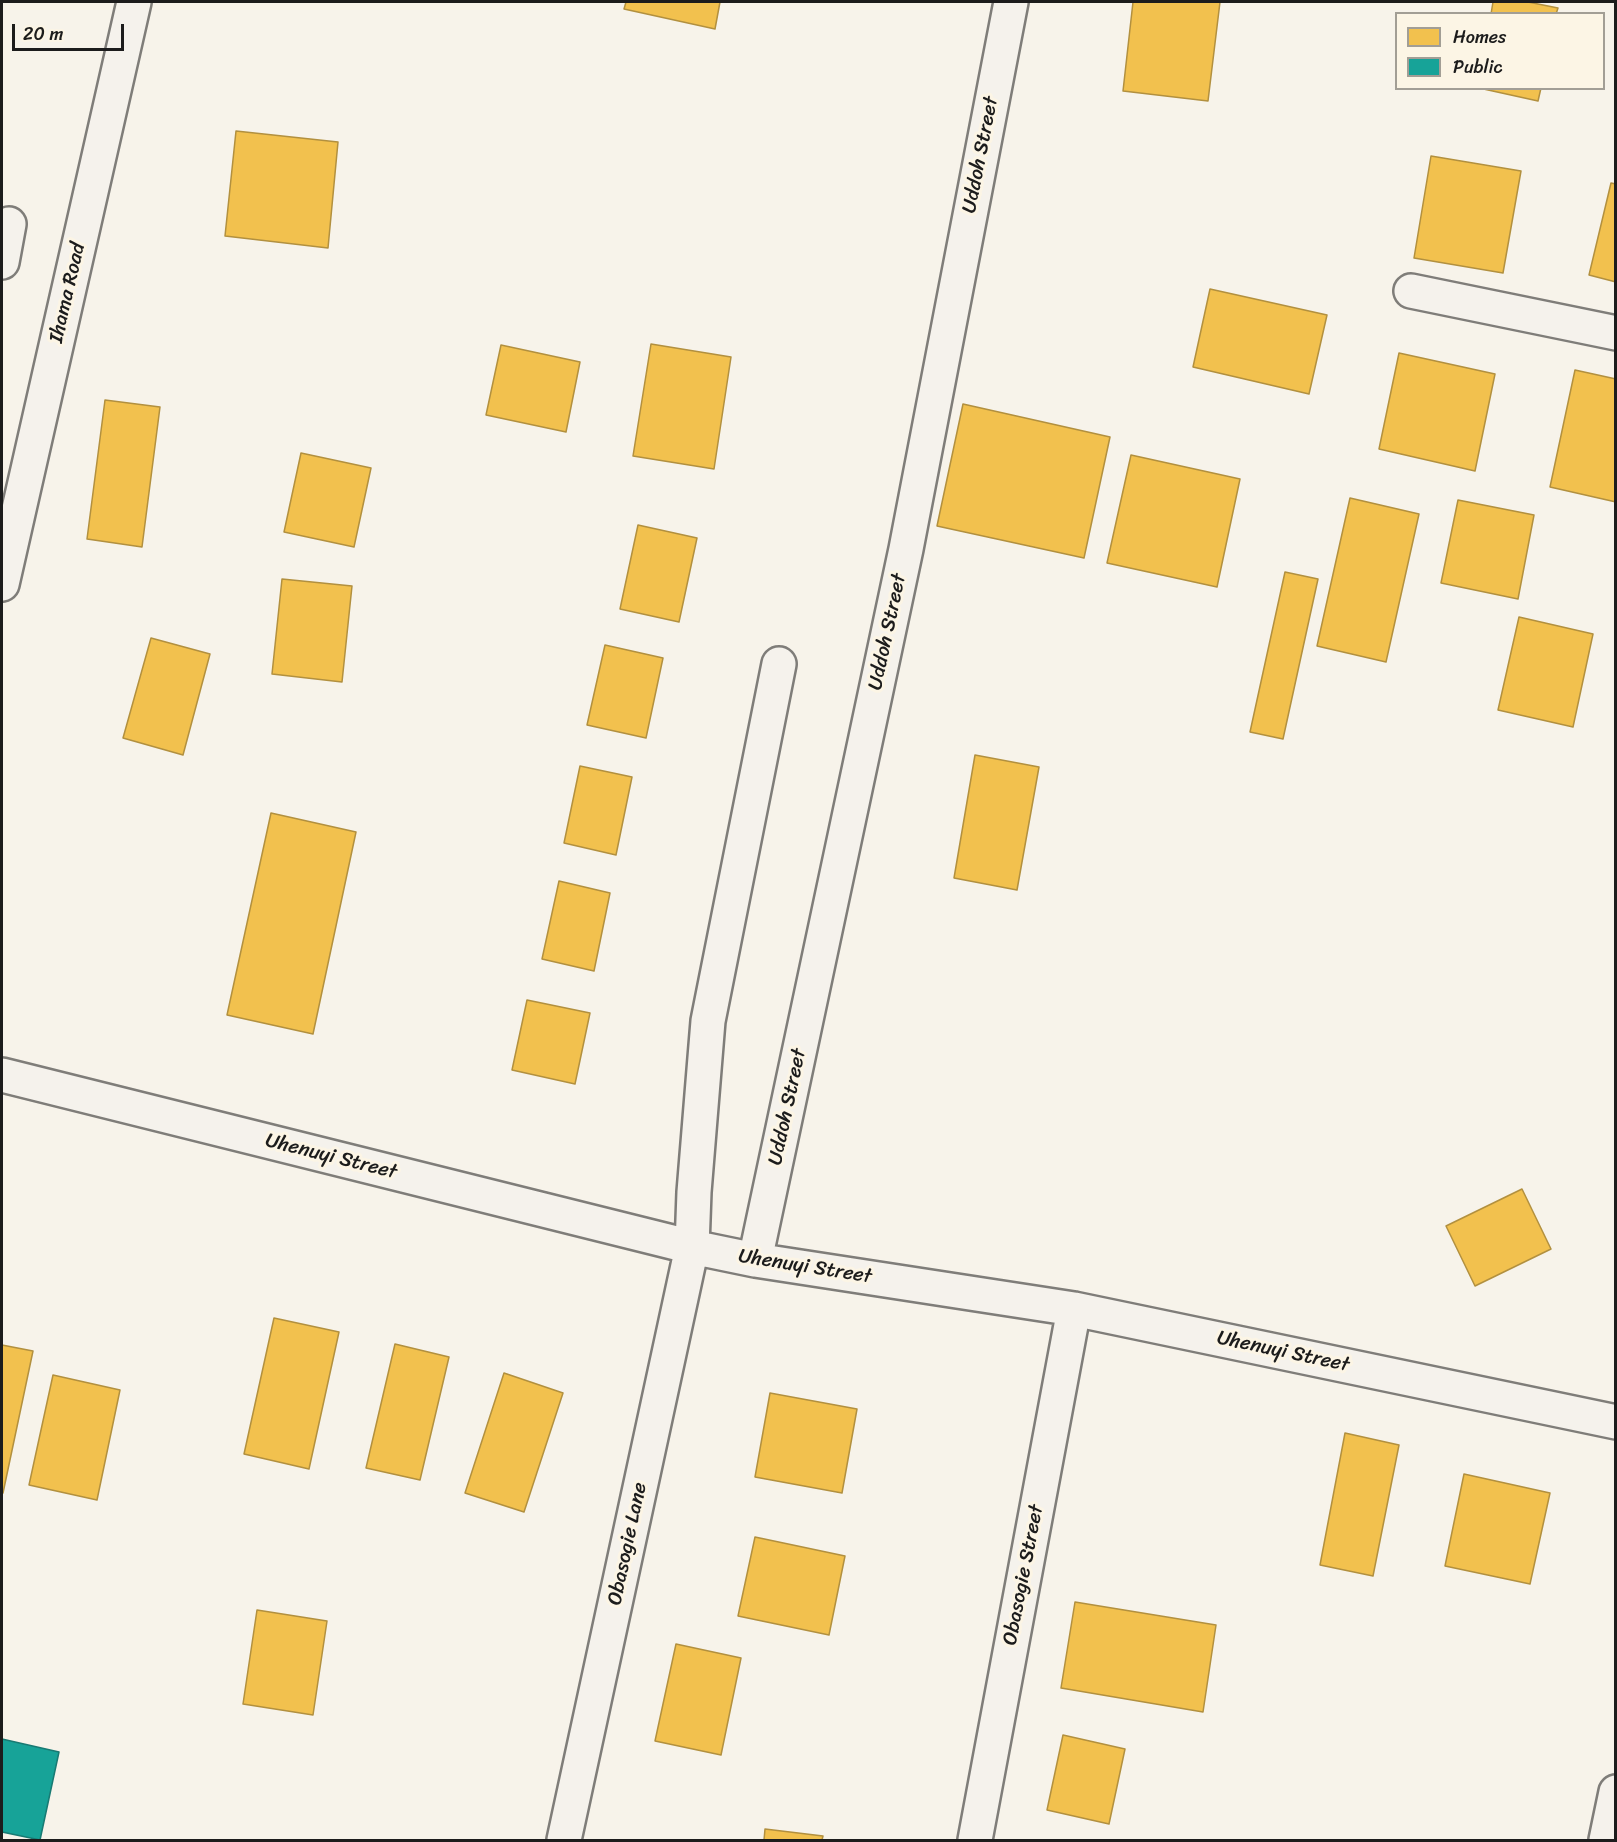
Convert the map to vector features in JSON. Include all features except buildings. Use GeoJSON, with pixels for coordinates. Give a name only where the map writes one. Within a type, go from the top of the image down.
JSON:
{"type":"FeatureCollection","features":[{"type":"Feature","properties":{"kind":"street","name":"Ihama Road"},"geometry":{"type":"LineString","coordinates":[[2,584],[134,2]]}},
{"type":"Feature","properties":{"kind":"street","name":"Uddoh Street"},"geometry":{"type":"LineString","coordinates":[[755,1260],[906,549],[1011,2]]}},
{"type":"Feature","properties":{"kind":"street"},"geometry":{"type":"LineString","coordinates":[[2,262],[9,224]]}},
{"type":"Feature","properties":{"kind":"street"},"geometry":{"type":"LineString","coordinates":[[1411,291],[1616,333]]}},
{"type":"Feature","properties":{"kind":"street","name":"Obasogie Lane"},"geometry":{"type":"LineString","coordinates":[[564,1840],[692,1247],[694,1192],[708,1021],[780,664]]}},
{"type":"Feature","properties":{"kind":"street","name":"Uhenuyi Street"},"geometry":{"type":"LineString","coordinates":[[2,1075],[692,1247],[755,1260],[1074,1309],[1616,1422]]}},
{"type":"Feature","properties":{"kind":"street","name":"Obasogie Street"},"geometry":{"type":"LineString","coordinates":[[975,1840],[1074,1309]]}},
{"type":"Feature","properties":{"kind":"street"},"geometry":{"type":"LineString","coordinates":[[1606,1840],[1616,1792]]}}]}
